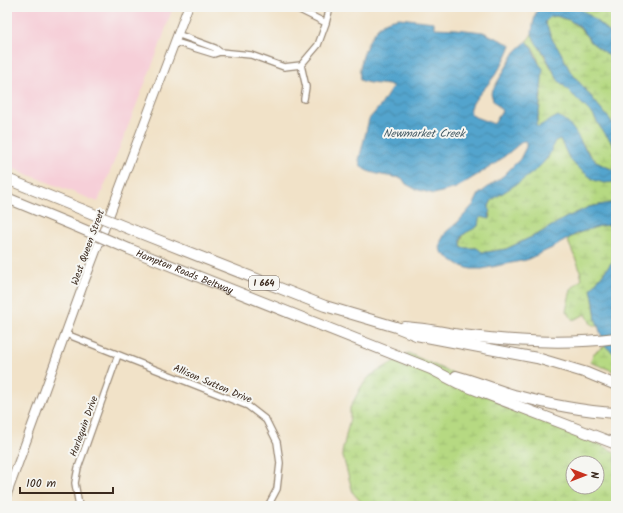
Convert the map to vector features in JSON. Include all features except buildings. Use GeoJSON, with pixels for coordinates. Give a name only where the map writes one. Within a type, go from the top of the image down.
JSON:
{"type":"FeatureCollection","features":[{"type":"Feature","properties":{"kind":"highway","name":"Hampton Roads Beltway"},"geometry":{"type":"LineString","coordinates":[[7,179],[135,232],[325,306],[396,327]]}},
{"type":"Feature","properties":{"kind":"highway","name":"Hampton Roads Beltway"},"geometry":{"type":"LineString","coordinates":[[7,198],[129,249],[430,369]]}},
{"type":"Feature","properties":{"kind":"highway"},"geometry":{"type":"LineString","coordinates":[[396,327],[417,328],[502,339],[580,341],[616,338]]}},
{"type":"Feature","properties":{"kind":"highway"},"geometry":{"type":"LineString","coordinates":[[396,327],[416,336],[538,358],[587,373],[616,385]]}},
{"type":"Feature","properties":{"kind":"highway"},"geometry":{"type":"LineString","coordinates":[[430,369],[537,401],[579,409],[616,413]]}},
{"type":"Feature","properties":{"kind":"highway"},"geometry":{"type":"LineString","coordinates":[[430,369],[458,384],[616,444]]}},
{"type":"Feature","properties":{"kind":"main road","name":"West Queen Street"},"geometry":{"type":"LineString","coordinates":[[7,494],[188,7]]}},
{"type":"Feature","properties":{"kind":"street"},"geometry":{"type":"LineString","coordinates":[[294,7],[326,23]]}},
{"type":"Feature","properties":{"kind":"street"},"geometry":{"type":"LineString","coordinates":[[176,38],[214,54],[220,52],[251,55],[284,68],[301,65],[318,45],[330,7]]}},
{"type":"Feature","properties":{"kind":"street"},"geometry":{"type":"LineString","coordinates":[[301,65],[306,87],[304,100]]}},
{"type":"Feature","properties":{"kind":"street","name":"Allison Sutton Drive"},"geometry":{"type":"LineString","coordinates":[[66,334],[248,406],[266,420],[277,442],[280,463],[277,489],[269,506]]}},
{"type":"Feature","properties":{"kind":"street","name":"Harlequin Drive"},"geometry":{"type":"LineString","coordinates":[[79,506],[75,483],[78,468],[118,355]]}},
{"type":"Feature","properties":{"kind":"shaded area"},"geometry":{"type":"Polygon","coordinates":[[[7,7],[173,7],[159,48],[98,202],[7,166],[7,7]]]}},
{"type":"Feature","properties":{"kind":"green space"},"geometry":{"type":"Polygon","coordinates":[[[575,7],[616,7],[616,38],[588,14],[575,7]]]}},
{"type":"Feature","properties":{"kind":"green space"},"geometry":{"type":"Polygon","coordinates":[[[556,16],[569,20],[579,27],[591,42],[616,61],[616,127],[570,71],[553,41],[545,22],[550,17],[556,16]]]}},
{"type":"Feature","properties":{"kind":"green space"},"geometry":{"type":"Polygon","coordinates":[[[532,34],[558,80],[594,116],[600,127],[616,148],[616,169],[614,170],[600,164],[592,157],[579,139],[535,125],[538,120],[542,79],[538,59],[527,41],[532,34]]]}},
{"type":"Feature","properties":{"kind":"green space"},"geometry":{"type":"Polygon","coordinates":[[[560,139],[569,158],[594,180],[616,182],[616,204],[610,203],[589,207],[506,249],[481,252],[477,248],[462,248],[461,240],[467,232],[478,226],[479,218],[491,217],[489,206],[492,200],[526,177],[548,158],[554,141],[560,139]]]}},
{"type":"Feature","properties":{"kind":"green space"},"geometry":{"type":"Polygon","coordinates":[[[608,225],[616,228],[616,257],[591,289],[599,327],[591,324],[586,314],[573,320],[566,311],[571,289],[582,279],[579,267],[567,239],[587,230],[608,225]]]}},
{"type":"Feature","properties":{"kind":"green space"},"geometry":{"type":"Polygon","coordinates":[[[605,346],[616,355],[616,372],[590,362],[594,353],[605,346]]]}},
{"type":"Feature","properties":{"kind":"green space"},"geometry":{"type":"Polygon","coordinates":[[[408,353],[560,423],[616,453],[616,506],[365,506],[353,493],[342,453],[350,418],[350,408],[361,387],[370,376],[408,353]]]}},
{"type":"Feature","properties":{"kind":"water"},"geometry":{"type":"Polygon","coordinates":[[[539,7],[577,7],[588,14],[616,38],[616,61],[591,42],[579,26],[569,20],[556,16],[550,17],[545,22],[553,41],[570,71],[616,127],[616,148],[600,127],[594,116],[558,80],[545,55],[536,43],[532,34],[533,24],[537,9],[539,7]]]}},
{"type":"Feature","properties":{"kind":"water","name":"Newmarket Creek"},"geometry":{"type":"Polygon","coordinates":[[[399,18],[434,22],[434,28],[483,32],[511,45],[502,65],[475,100],[470,112],[475,117],[494,124],[502,111],[493,100],[491,93],[515,52],[527,41],[543,68],[539,113],[536,125],[538,127],[558,116],[570,125],[583,146],[594,159],[605,166],[614,170],[616,169],[616,182],[604,183],[594,180],[576,166],[569,158],[560,139],[555,141],[548,156],[536,170],[492,200],[489,206],[490,219],[481,217],[479,219],[478,226],[462,236],[462,248],[477,248],[482,252],[506,249],[589,207],[610,203],[616,204],[616,228],[608,225],[600,226],[578,233],[552,248],[526,260],[482,269],[471,269],[461,266],[441,252],[441,241],[446,232],[458,222],[474,204],[479,194],[503,176],[520,159],[526,147],[526,141],[523,141],[495,164],[456,188],[434,194],[415,189],[406,184],[402,178],[377,174],[363,168],[359,160],[369,119],[381,105],[393,86],[368,83],[360,80],[363,56],[366,47],[376,30],[387,21],[399,18]]]}},
{"type":"Feature","properties":{"kind":"water"},"geometry":{"type":"Polygon","coordinates":[[[616,257],[616,355],[605,346],[596,320],[591,289],[616,257]]]}}]}
